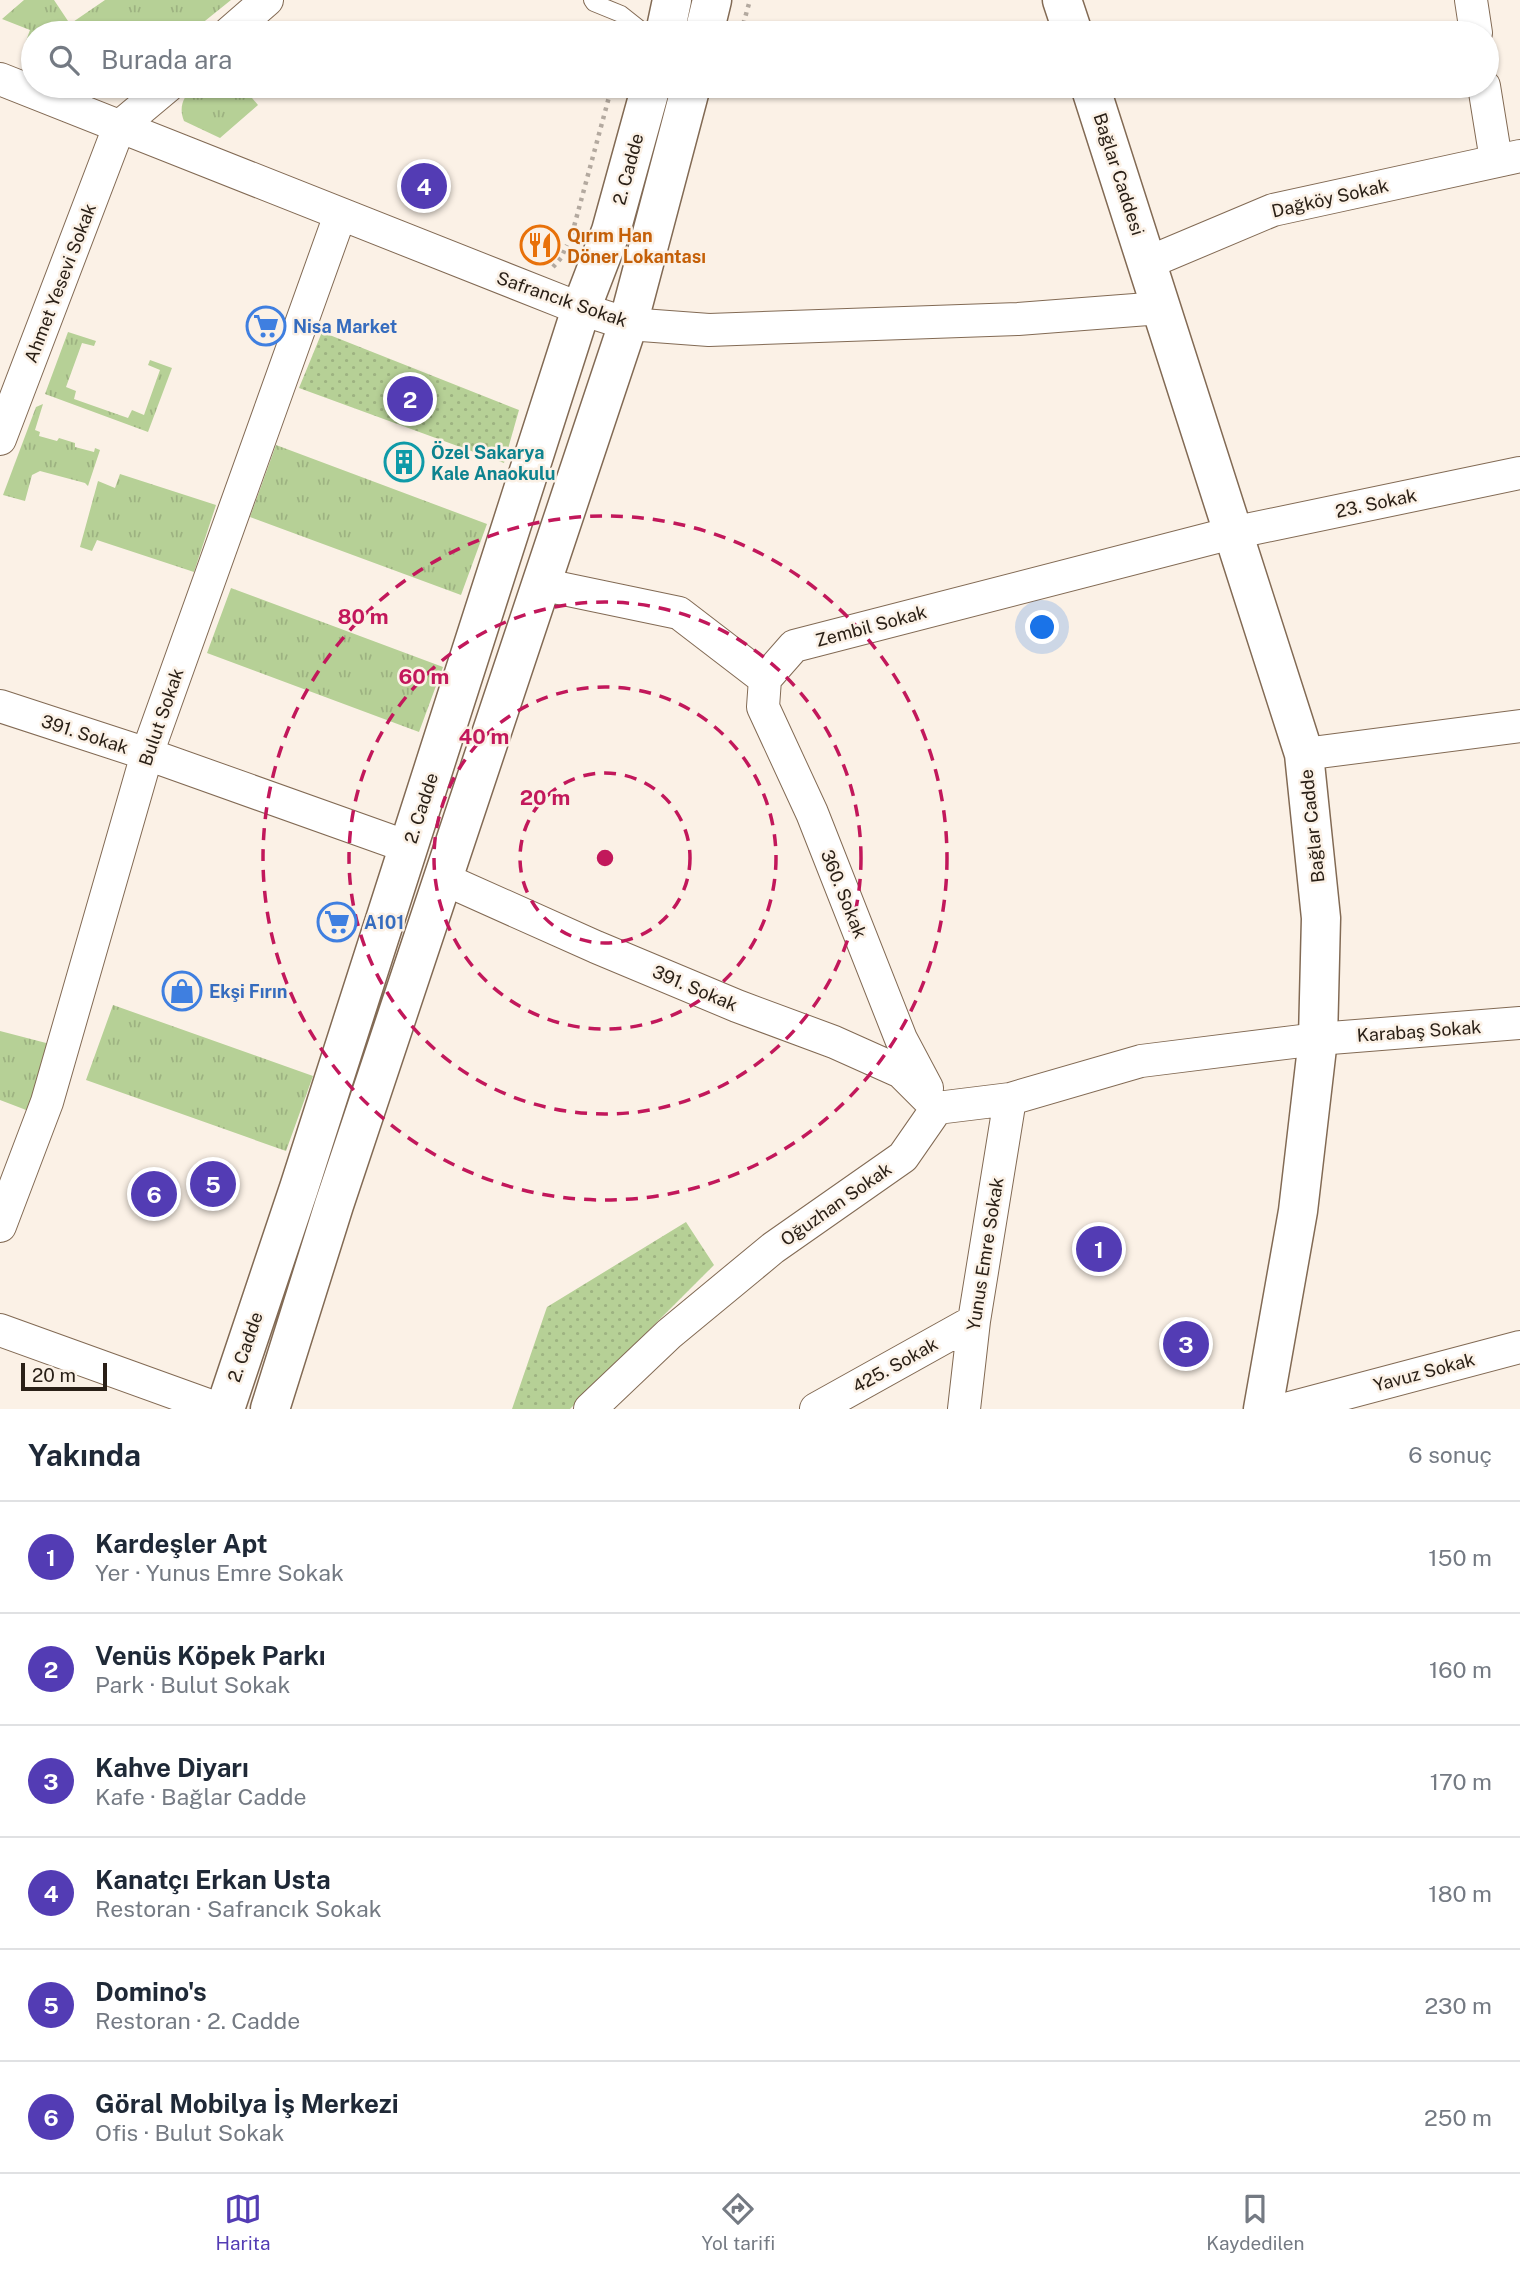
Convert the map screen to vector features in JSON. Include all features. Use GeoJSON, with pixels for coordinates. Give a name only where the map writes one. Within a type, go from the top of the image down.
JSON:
{"type":"FeatureCollection","features":[{"type":"Feature","properties":{"kind":"main road"},"geometry":{"type":"LineString","coordinates":[[668,21],[672,0]]}},
{"type":"Feature","properties":{"kind":"main road"},"geometry":{"type":"LineString","coordinates":[[707,21],[712,0]]}},
{"type":"Feature","properties":{"kind":"main road"},"geometry":{"type":"LineString","coordinates":[[1062,0],[1069,21]]}},
{"type":"Feature","properties":{"kind":"main road","name":"2. Cadde"},"geometry":{"type":"LineString","coordinates":[[222,1409],[299,1188],[581,309],[611,231],[648,98]]}},
{"type":"Feature","properties":{"kind":"main road"},"geometry":{"type":"LineString","coordinates":[[270,1409],[334,1205],[628,324],[688,98]]}},
{"type":"Feature","properties":{"kind":"main road","name":"Bağlar Caddesi"},"geometry":{"type":"LineString","coordinates":[[1094,98],[1147,263]]}},
{"type":"Feature","properties":{"kind":"main road","name":"Bağlar Cadde"},"geometry":{"type":"LineString","coordinates":[[1147,263],[1304,754],[1321,918],[1318,1039],[1298,1211],[1263,1409]]}},
{"type":"Feature","properties":{"kind":"street"},"geometry":{"type":"LineString","coordinates":[[243,21],[267,0]]}},
{"type":"Feature","properties":{"kind":"street"},"geometry":{"type":"LineString","coordinates":[[1471,0],[1474,21]]}},
{"type":"Feature","properties":{"kind":"street","name":"Safrancık Sokak"},"geometry":{"type":"LineString","coordinates":[[0,79],[21,87]]}},
{"type":"Feature","properties":{"kind":"street","name":"Safrancık Sokak"},"geometry":{"type":"LineString","coordinates":[[48,98],[527,288],[628,324],[709,330],[1018,319],[1161,308]]}},
{"type":"Feature","properties":{"kind":"street"},"geometry":{"type":"LineString","coordinates":[[120,127],[154,98]]}},
{"type":"Feature","properties":{"kind":"street"},"geometry":{"type":"LineString","coordinates":[[1488,98],[1508,158]]}},
{"type":"Feature","properties":{"kind":"street","name":"Ahmet Yesevi Sokak"},"geometry":{"type":"LineString","coordinates":[[0,439],[120,127]]}},
{"type":"Feature","properties":{"kind":"street","name":"Dağköy Sokak"},"geometry":{"type":"LineString","coordinates":[[1147,263],[1273,210],[1508,158]]}},
{"type":"Feature","properties":{"kind":"street","name":"Bulut Sokak"},"geometry":{"type":"LineString","coordinates":[[0,1226],[47,1102],[147,754],[340,215]]}},
{"type":"Feature","properties":{"kind":"street","name":"23. Sokak"},"geometry":{"type":"LineString","coordinates":[[1232,533],[1520,473]]}},
{"type":"Feature","properties":{"kind":"street","name":"Zembil Sokak"},"geometry":{"type":"LineString","coordinates":[[765,678],[794,646],[1232,533]]}},
{"type":"Feature","properties":{"kind":"street"},"geometry":{"type":"LineString","coordinates":[[540,584],[679,613],[765,678]]}},
{"type":"Feature","properties":{"kind":"street","name":"360. Sokak"},"geometry":{"type":"LineString","coordinates":[[765,678],[763,707],[812,813],[901,1039],[937,1108]]}},
{"type":"Feature","properties":{"kind":"street","name":"391. Sokak"},"geometry":{"type":"LineString","coordinates":[[0,706],[147,754],[408,847]]}},
{"type":"Feature","properties":{"kind":"street"},"geometry":{"type":"LineString","coordinates":[[1304,754],[1520,726]]}},
{"type":"Feature","properties":{"kind":"street","name":"391. Sokak"},"geometry":{"type":"LineString","coordinates":[[444,879],[622,958],[737,1006],[834,1042],[901,1072],[937,1108]]}},
{"type":"Feature","properties":{"kind":"street","name":"Karabaş Sokak"},"geometry":{"type":"LineString","coordinates":[[1318,1039],[1520,1023]]}},
{"type":"Feature","properties":{"kind":"street"},"geometry":{"type":"LineString","coordinates":[[937,1108],[1010,1099],[1141,1061],[1318,1039]]}},
{"type":"Feature","properties":{"kind":"street","name":"Yunus Emre Sokak"},"geometry":{"type":"LineString","coordinates":[[964,1409],[974,1321],[1010,1099]]}},
{"type":"Feature","properties":{"kind":"street","name":"Oğuzhan Sokak"},"geometry":{"type":"LineString","coordinates":[[590,1409],[669,1334],[773,1248],[904,1157],[937,1108]]}},
{"type":"Feature","properties":{"kind":"street","name":"425. Sokak"},"geometry":{"type":"LineString","coordinates":[[816,1409],[974,1321]]}},
{"type":"Feature","properties":{"kind":"street"},"geometry":{"type":"LineString","coordinates":[[0,1330],[183,1403],[222,1409]]}},
{"type":"Feature","properties":{"kind":"street","name":"Yavuz Sokak"},"geometry":{"type":"LineString","coordinates":[[1286,1409],[1520,1346]]}},
{"type":"Feature","properties":{"kind":"lane"},"geometry":{"type":"LineString","coordinates":[[592,0],[594,4],[621,14],[630,21]]}},
{"type":"Feature","properties":{"kind":"path"},"geometry":{"type":"LineString","coordinates":[[744,21],[750,0]]}},
{"type":"Feature","properties":{"kind":"path"},"geometry":{"type":"LineString","coordinates":[[527,288],[561,258],[570,237],[609,98]]}},
{"type":"Feature","properties":{"kind":"green space"},"geometry":{"type":"Polygon","coordinates":[[[24,0],[54,0],[68,21],[21,21],[21,26],[2,19],[24,0]]]}},
{"type":"Feature","properties":{"kind":"green space"},"geometry":{"type":"Polygon","coordinates":[[[105,0],[231,0],[205,21],[74,21],[105,0]]]}},
{"type":"Feature","properties":{"kind":"green space"},"geometry":{"type":"Polygon","coordinates":[[[185,98],[252,98],[258,105],[220,138],[184,121],[185,98]]]}},
{"type":"Feature","properties":{"kind":"green space"},"geometry":{"type":"Polygon","coordinates":[[[68,332],[96,341],[94,346],[82,343],[66,387],[76,391],[74,399],[128,418],[132,410],[144,415],[160,370],[148,365],[150,360],[172,368],[148,432],[45,394],[68,332]]]}},
{"type":"Feature","properties":{"kind":"green space"},"geometry":{"type":"Polygon","coordinates":[[[322,332],[519,410],[504,463],[299,388],[322,332]]]}},
{"type":"Feature","properties":{"kind":"green space"},"geometry":{"type":"Polygon","coordinates":[[[43,404],[35,430],[40,432],[39,436],[57,441],[59,438],[75,443],[75,447],[94,452],[95,448],[100,450],[88,486],[40,471],[32,475],[25,501],[3,495],[36,407],[43,404]]]}},
{"type":"Feature","properties":{"kind":"green space"},"geometry":{"type":"Polygon","coordinates":[[[276,445],[487,524],[461,595],[250,517],[276,445]]]}},
{"type":"Feature","properties":{"kind":"green space"},"geometry":{"type":"Polygon","coordinates":[[[120,474],[216,505],[194,572],[97,540],[92,551],[80,547],[98,481],[115,488],[120,474]]]}},
{"type":"Feature","properties":{"kind":"green space"},"geometry":{"type":"Polygon","coordinates":[[[231,588],[443,667],[419,732],[207,653],[231,588]]]}},
{"type":"Feature","properties":{"kind":"green space"},"geometry":{"type":"Polygon","coordinates":[[[113,1005],[313,1076],[286,1151],[86,1080],[113,1005]]]}},
{"type":"Feature","properties":{"kind":"green space"},"geometry":{"type":"Polygon","coordinates":[[[0,1031],[50,1044],[34,1113],[0,1100],[0,1031]]]}},
{"type":"Feature","properties":{"kind":"green space"},"geometry":{"type":"Polygon","coordinates":[[[686,1222],[714,1265],[570,1409],[512,1409],[547,1307],[686,1222]]]}},
{"type":"Feature","properties":{"kind":"place","name":"Kanatçı Erkan Usta"},"geometry":{"type":"Point","coordinates":[424,186]}},
{"type":"Feature","properties":{"kind":"place","name":"Qırım Han Döner Lokantası"},"geometry":{"type":"Point","coordinates":[540,245]}},
{"type":"Feature","properties":{"kind":"place","name":"Nisa Market"},"geometry":{"type":"Point","coordinates":[266,326]}},
{"type":"Feature","properties":{"kind":"place","name":"Venüs Köpek Parkı"},"geometry":{"type":"Point","coordinates":[410,399]}},
{"type":"Feature","properties":{"kind":"place","name":"Özel Sakarya Kale Anaokulu"},"geometry":{"type":"Point","coordinates":[404,462]}},
{"type":"Feature","properties":{"kind":"place","name":"A101"},"geometry":{"type":"Point","coordinates":[337,922]}},
{"type":"Feature","properties":{"kind":"place","name":"Ekşi Fırın"},"geometry":{"type":"Point","coordinates":[182,991]}},
{"type":"Feature","properties":{"kind":"place","name":"Domino's"},"geometry":{"type":"Point","coordinates":[213,1184]}},
{"type":"Feature","properties":{"kind":"place","name":"Göral Mobilya İş Merkezi"},"geometry":{"type":"Point","coordinates":[154,1194]}},
{"type":"Feature","properties":{"kind":"place","name":"Kardeşler Apt"},"geometry":{"type":"Point","coordinates":[1099,1249]}},
{"type":"Feature","properties":{"kind":"place","name":"Kahve Diyarı"},"geometry":{"type":"Point","coordinates":[1186,1344]}}]}
